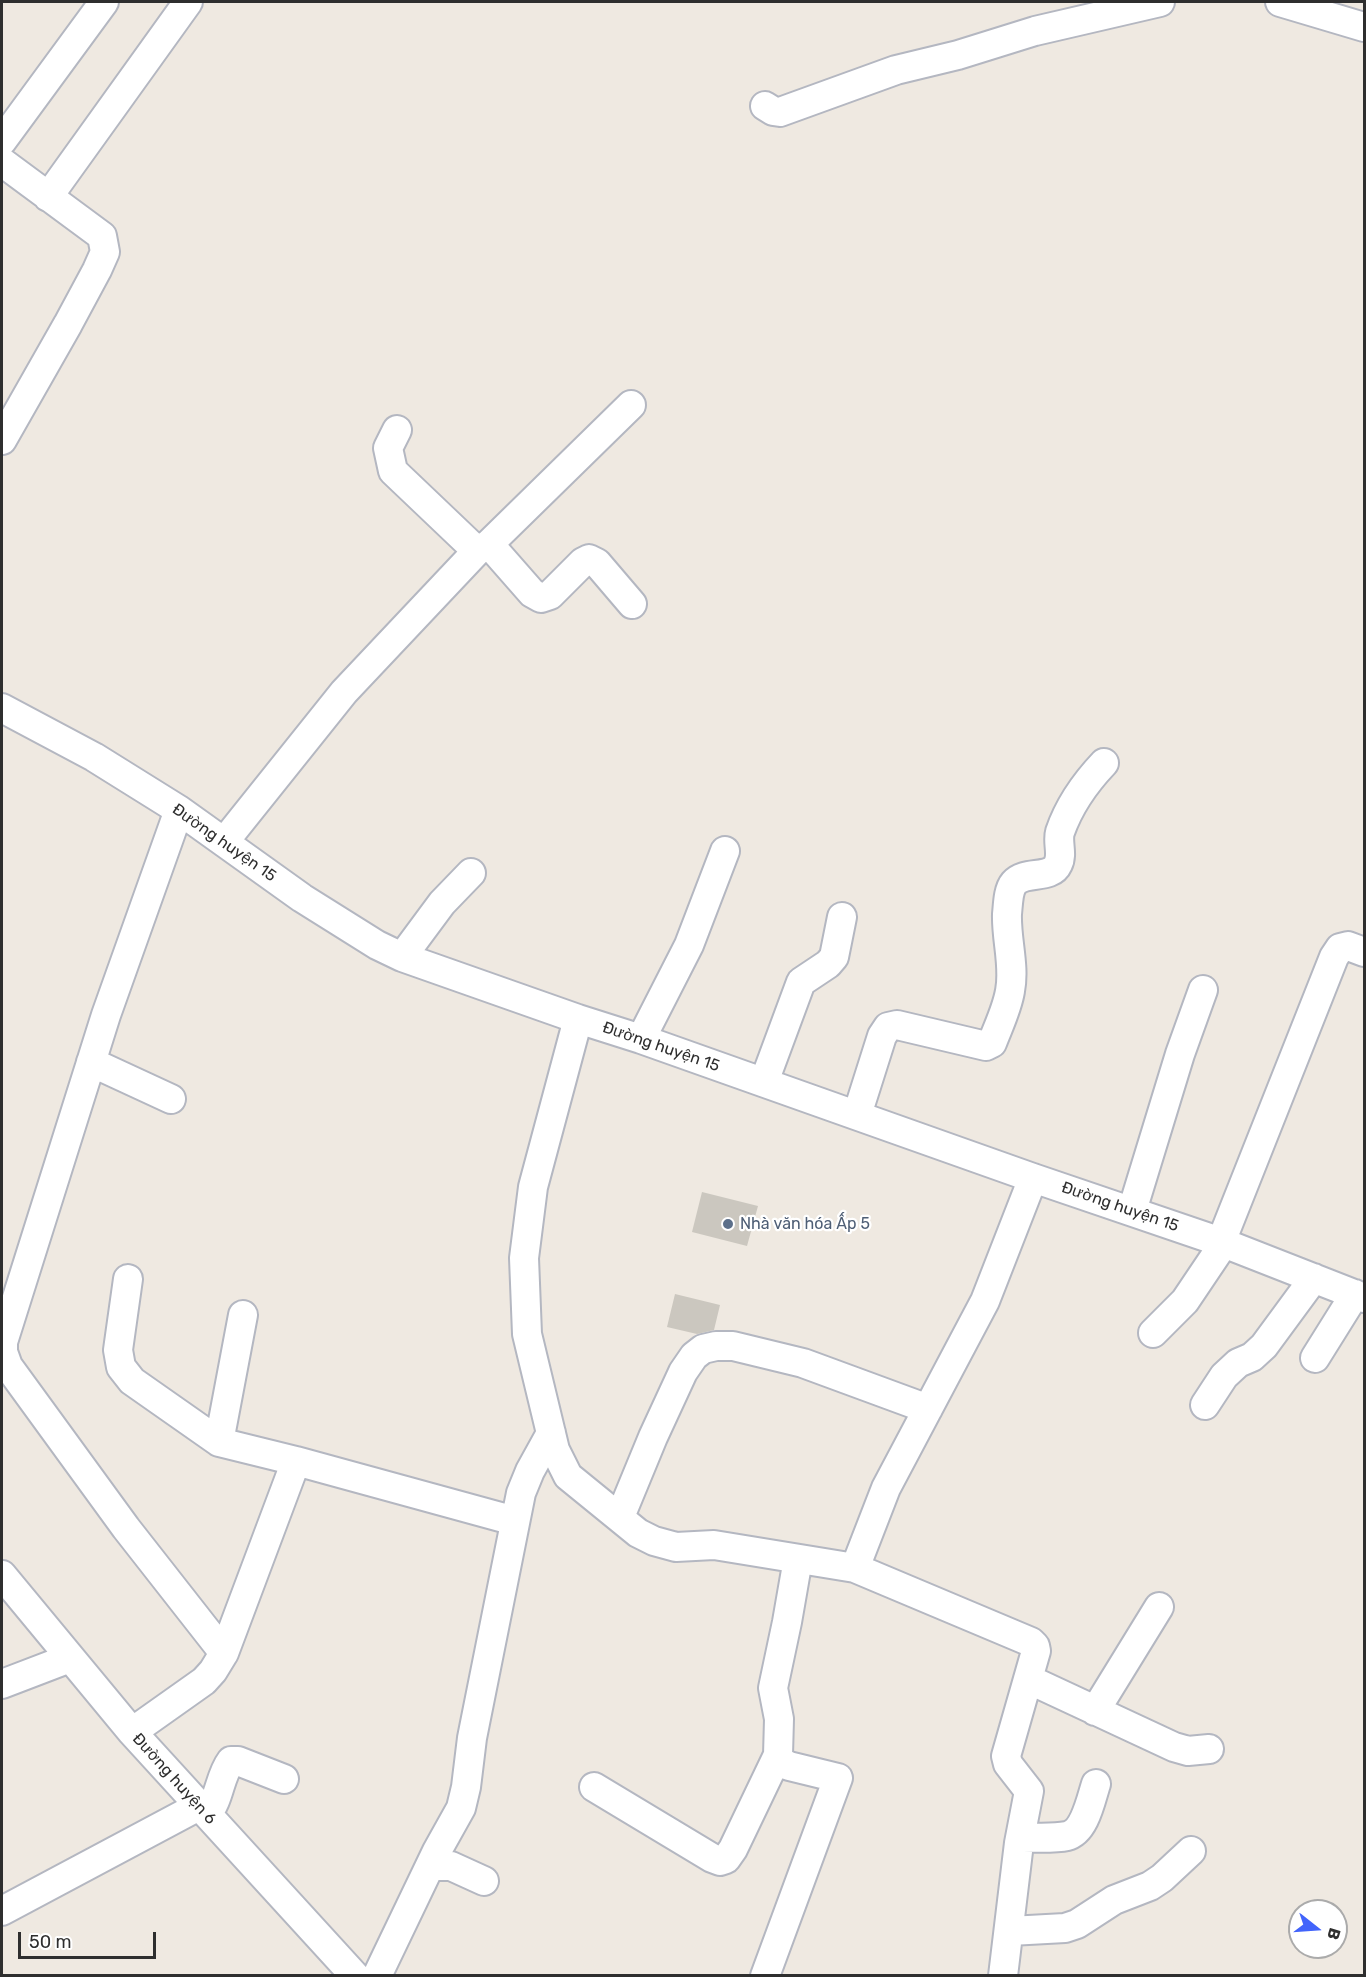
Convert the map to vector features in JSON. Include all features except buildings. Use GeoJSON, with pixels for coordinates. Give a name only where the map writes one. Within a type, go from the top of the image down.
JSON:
{"type":"FeatureCollection","features":[{"type":"Feature","properties":{"kind":"street"},"geometry":{"type":"LineString","coordinates":[[2,141],[104,2]]}},
{"type":"Feature","properties":{"kind":"street"},"geometry":{"type":"LineString","coordinates":[[48,196],[188,2]]}},
{"type":"Feature","properties":{"kind":"street"},"geometry":{"type":"LineString","coordinates":[[765,106],[773,111],[787,110],[896,70],[958,55],[1035,31],[1160,2]]}},
{"type":"Feature","properties":{"kind":"street"},"geometry":{"type":"LineString","coordinates":[[1281,2],[1365,27]]}},
{"type":"Feature","properties":{"kind":"street"},"geometry":{"type":"LineString","coordinates":[[2,162],[102,236],[105,252],[68,324],[2,440]]}},
{"type":"Feature","properties":{"kind":"street"},"geometry":{"type":"LineString","coordinates":[[225,842],[344,692],[483,547],[632,405]]}},
{"type":"Feature","properties":{"kind":"street"},"geometry":{"type":"LineString","coordinates":[[397,430],[388,448],[393,471],[483,547],[532,593],[541,598],[550,595],[583,562],[590,559],[597,563],[632,604]]}},
{"type":"Feature","properties":{"kind":"street","name":"Đường huyện 15"},"geometry":{"type":"LineString","coordinates":[[2,708],[94,757],[179,810],[303,898],[377,945],[402,957],[1222,1242],[1360,1296]]}},
{"type":"Feature","properties":{"kind":"street"},"geometry":{"type":"LineString","coordinates":[[857,1115],[882,1036],[888,1027],[897,1025],[986,1047],[992,1043],[1010,992],[1007,919],[1010,892],[1014,882],[1024,877],[1056,869],[1060,861],[1059,835],[1069,812],[1087,782],[1104,763]]}},
{"type":"Feature","properties":{"kind":"street"},"geometry":{"type":"LineString","coordinates":[[179,810],[106,1015],[12,1311],[3,1342],[3,1352],[8,1366],[126,1528],[224,1653]]}},
{"type":"Feature","properties":{"kind":"street"},"geometry":{"type":"LineString","coordinates":[[641,1039],[688,945],[725,851]]}},
{"type":"Feature","properties":{"kind":"street"},"geometry":{"type":"LineString","coordinates":[[402,957],[442,903],[471,873]]}},
{"type":"Feature","properties":{"kind":"street"},"geometry":{"type":"LineString","coordinates":[[764,1082],[801,982],[828,964],[834,957],[842,917]]}},
{"type":"Feature","properties":{"kind":"street"},"geometry":{"type":"LineString","coordinates":[[1153,1333],[1185,1301],[1222,1242],[1334,957],[1340,948],[1348,946],[1365,952]]}},
{"type":"Feature","properties":{"kind":"street"},"geometry":{"type":"LineString","coordinates":[[1132,1211],[1180,1054],[1203,990]]}},
{"type":"Feature","properties":{"kind":"street"},"geometry":{"type":"LineString","coordinates":[[578,1020],[533,1187],[524,1258],[527,1334],[555,1450],[568,1476],[638,1533],[654,1541],[676,1547],[714,1545],[855,1568],[1031,1642],[1035,1646],[1036,1651],[1006,1756],[1008,1764],[1029,1791],[1020,1838],[1003,1976]]}},
{"type":"Feature","properties":{"kind":"street"},"geometry":{"type":"LineString","coordinates":[[91,1062],[171,1099]]}},
{"type":"Feature","properties":{"kind":"street"},"geometry":{"type":"LineString","coordinates":[[855,1568],[886,1488],[985,1301],[1033,1178]]}},
{"type":"Feature","properties":{"kind":"street"},"geometry":{"type":"LineString","coordinates":[[1205,1405],[1224,1376],[1238,1363],[1252,1358],[1264,1346],[1314,1278]]}},
{"type":"Feature","properties":{"kind":"street"},"geometry":{"type":"LineString","coordinates":[[128,1279],[117,1350],[121,1367],[132,1381],[219,1442],[515,1521]]}},
{"type":"Feature","properties":{"kind":"street"},"geometry":{"type":"LineString","coordinates":[[1315,1358],[1360,1296]]}},
{"type":"Feature","properties":{"kind":"street"},"geometry":{"type":"LineString","coordinates":[[219,1442],[243,1315]]}},
{"type":"Feature","properties":{"kind":"street"},"geometry":{"type":"LineString","coordinates":[[620,1517],[683,1372],[694,1356],[703,1349],[733,1346],[803,1363],[928,1409]]}},
{"type":"Feature","properties":{"kind":"street"},"geometry":{"type":"LineString","coordinates":[[377,1976],[461,1808],[472,1738],[521,1493],[530,1470],[551,1433]]}},
{"type":"Feature","properties":{"kind":"street"},"geometry":{"type":"LineString","coordinates":[[132,1732],[204,1681],[224,1653],[296,1461]]}},
{"type":"Feature","properties":{"kind":"street"},"geometry":{"type":"LineString","coordinates":[[594,1787],[712,1858],[720,1861],[726,1859],[733,1849],[777,1755],[778,1719],[772,1688],[798,1558]]}},
{"type":"Feature","properties":{"kind":"street","name":"Đường huyện 6"},"geometry":{"type":"LineString","coordinates":[[2,1575],[132,1732],[355,1976]]}},
{"type":"Feature","properties":{"kind":"street"},"geometry":{"type":"LineString","coordinates":[[1095,1711],[1159,1607]]}},
{"type":"Feature","properties":{"kind":"street"},"geometry":{"type":"LineString","coordinates":[[2,1684],[70,1658]]}},
{"type":"Feature","properties":{"kind":"street"},"geometry":{"type":"LineString","coordinates":[[1028,1679],[1174,1747],[1188,1751],[1209,1749]]}},
{"type":"Feature","properties":{"kind":"street"},"geometry":{"type":"LineString","coordinates":[[765,1976],[838,1778],[789,1766],[781,1762],[777,1755]]}},
{"type":"Feature","properties":{"kind":"street"},"geometry":{"type":"LineString","coordinates":[[2,1911],[203,1810],[213,1808],[231,1761],[238,1761],[284,1779]]}},
{"type":"Feature","properties":{"kind":"street"},"geometry":{"type":"LineString","coordinates":[[1020,1838],[1068,1836],[1076,1831],[1082,1822],[1096,1784]]}},
{"type":"Feature","properties":{"kind":"street"},"geometry":{"type":"LineString","coordinates":[[1010,1931],[1065,1928],[1077,1924],[1114,1900],[1150,1886],[1191,1851]]}},
{"type":"Feature","properties":{"kind":"street"},"geometry":{"type":"LineString","coordinates":[[430,1866],[451,1866],[484,1881]]}},
{"type":"Feature","properties":{"kind":"place","name":"Nhà văn hóa Ấp 5"},"geometry":{"type":"Point","coordinates":[728,1224]}}]}
